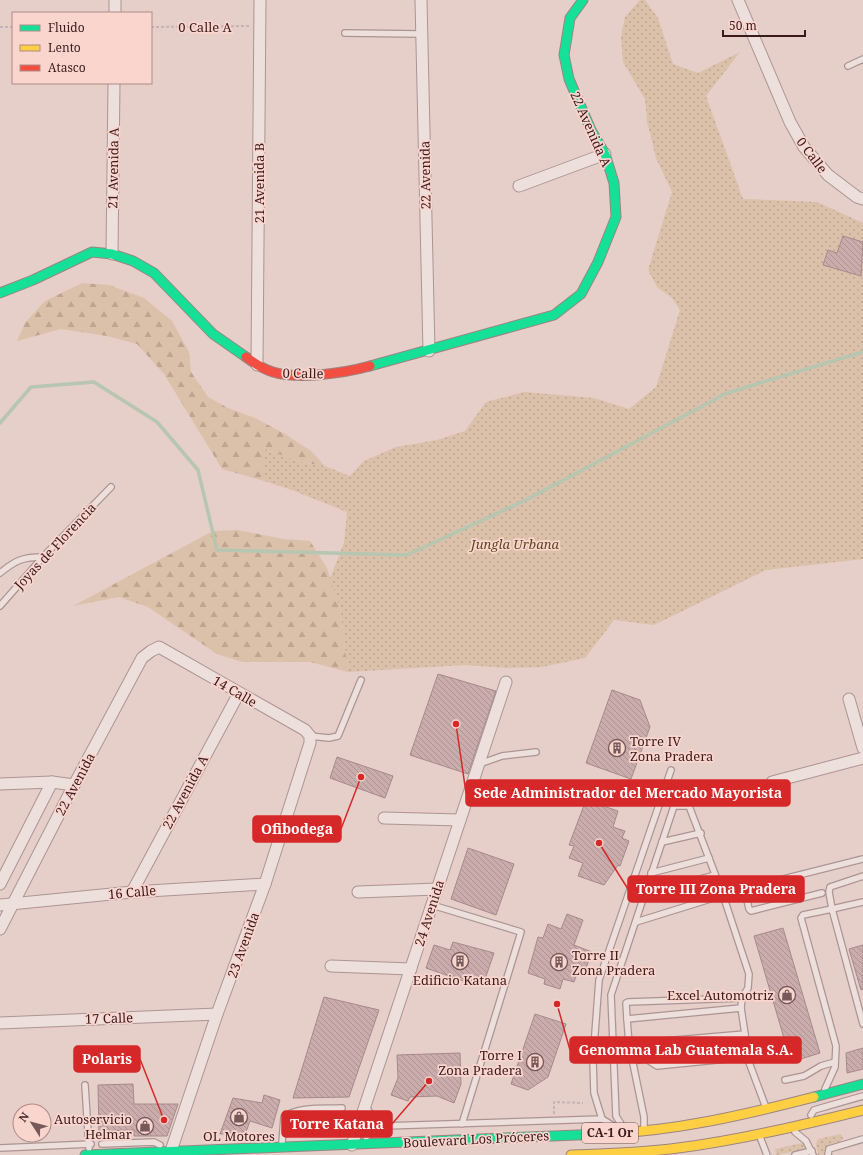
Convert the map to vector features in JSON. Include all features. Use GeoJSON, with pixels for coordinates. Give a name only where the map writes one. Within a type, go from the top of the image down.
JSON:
{"type":"FeatureCollection","features":[{"type":"Feature","properties":{"kind":"main road","name":"22 Avenida A"},"geometry":{"type":"LineString","coordinates":[[583,0],[570,18],[564,55],[569,79],[591,130],[605,154],[614,183],[616,217],[598,262]]}},
{"type":"Feature","properties":{"kind":"main road","name":"0 Calle"},"geometry":{"type":"LineString","coordinates":[[0,293],[33,280],[72,260],[92,252],[112,254],[133,261],[154,273],[213,334],[257,365],[273,372],[300,375],[326,374],[354,370],[429,351],[554,314],[581,294],[598,262]]}},
{"type":"Feature","properties":{"kind":"main road","name":"Boulevard Los Próceres"},"geometry":{"type":"LineString","coordinates":[[85,1155],[624,1133],[682,1127],[735,1117],[863,1084]]}},
{"type":"Feature","properties":{"kind":"main road","name":"CA-1 Or"},"geometry":{"type":"LineString","coordinates":[[572,1155],[650,1153],[708,1146],[863,1110]]}},
{"type":"Feature","properties":{"kind":"street"},"geometry":{"type":"LineString","coordinates":[[115,0],[115,12]]}},
{"type":"Feature","properties":{"kind":"street","name":"21 Avenida B"},"geometry":{"type":"LineString","coordinates":[[257,365],[260,0]]}},
{"type":"Feature","properties":{"kind":"street","name":"22 Avenida"},"geometry":{"type":"LineString","coordinates":[[421,0],[429,351]]}},
{"type":"Feature","properties":{"kind":"street","name":"0 Calle"},"geometry":{"type":"LineString","coordinates":[[738,0],[790,122],[804,147],[828,176],[857,197],[863,199]]}},
{"type":"Feature","properties":{"kind":"street","name":"21 Avenida A"},"geometry":{"type":"LineString","coordinates":[[112,254],[114,84]]}},
{"type":"Feature","properties":{"kind":"street"},"geometry":{"type":"LineString","coordinates":[[519,186],[605,154]]}},
{"type":"Feature","properties":{"kind":"street","name":"22 Avenida"},"geometry":{"type":"LineString","coordinates":[[0,929],[74,785],[142,658],[159,647]]}},
{"type":"Feature","properties":{"kind":"street","name":"14 Calle"},"geometry":{"type":"LineString","coordinates":[[159,647],[305,730],[310,736]]}},
{"type":"Feature","properties":{"kind":"street","name":"24 Avenida"},"geometry":{"type":"LineString","coordinates":[[352,1145],[506,682]]}},
{"type":"Feature","properties":{"kind":"street","name":"22 Avenida A"},"geometry":{"type":"LineString","coordinates":[[132,892],[238,693]]}},
{"type":"Feature","properties":{"kind":"street"},"geometry":{"type":"LineString","coordinates":[[849,699],[863,748]]}},
{"type":"Feature","properties":{"kind":"street","name":"23 Avenida"},"geometry":{"type":"LineString","coordinates":[[171,1151],[217,1014],[265,884],[310,743],[310,736]]}},
{"type":"Feature","properties":{"kind":"street"},"geometry":{"type":"LineString","coordinates":[[772,782],[863,758]]}},
{"type":"Feature","properties":{"kind":"street"},"geometry":{"type":"LineString","coordinates":[[0,784],[52,782],[74,785]]}},
{"type":"Feature","properties":{"kind":"street","name":"22 Avenida"},"geometry":{"type":"LineString","coordinates":[[0,884],[52,782]]}},
{"type":"Feature","properties":{"kind":"street"},"geometry":{"type":"LineString","coordinates":[[384,818],[460,820]]}},
{"type":"Feature","properties":{"kind":"street","name":"16 Calle"},"geometry":{"type":"LineString","coordinates":[[0,905],[132,892],[265,884]]}},
{"type":"Feature","properties":{"kind":"street"},"geometry":{"type":"LineString","coordinates":[[358,892],[437,889]]}},
{"type":"Feature","properties":{"kind":"street"},"geometry":{"type":"LineString","coordinates":[[331,966],[411,969]]}},
{"type":"Feature","properties":{"kind":"street","name":"17 Calle"},"geometry":{"type":"LineString","coordinates":[[0,1023],[217,1014]]}},
{"type":"Feature","properties":{"kind":"lane"},"geometry":{"type":"LineString","coordinates":[[345,33],[421,34]]}},
{"type":"Feature","properties":{"kind":"lane"},"geometry":{"type":"LineString","coordinates":[[848,66],[863,59]]}},
{"type":"Feature","properties":{"kind":"lane","name":"Joyas de Florencia"},"geometry":{"type":"LineString","coordinates":[[0,606],[43,557],[111,487]]}},
{"type":"Feature","properties":{"kind":"lane"},"geometry":{"type":"LineString","coordinates":[[0,572],[11,564],[25,557],[43,557]]}},
{"type":"Feature","properties":{"kind":"lane"},"geometry":{"type":"LineString","coordinates":[[310,736],[329,738],[338,736],[361,680]]}},
{"type":"Feature","properties":{"kind":"lane"},"geometry":{"type":"LineString","coordinates":[[479,764],[502,756],[536,752]]}},
{"type":"Feature","properties":{"kind":"lane"},"geometry":{"type":"LineString","coordinates":[[602,1119],[594,1093],[593,1060],[599,980],[670,770]]}},
{"type":"Feature","properties":{"kind":"lane"},"geometry":{"type":"LineString","coordinates":[[624,1133],[616,1116],[611,995],[674,806],[689,806],[701,833],[715,875],[724,895],[749,974],[748,988],[742,998],[741,1008],[747,1058],[766,1109]]}},
{"type":"Feature","properties":{"kind":"lane"},"geometry":{"type":"LineString","coordinates":[[662,842],[701,833]]}},
{"type":"Feature","properties":{"kind":"lane"},"geometry":{"type":"LineString","coordinates":[[651,873],[709,858]]}},
{"type":"Feature","properties":{"kind":"lane"},"geometry":{"type":"LineString","coordinates":[[822,893],[751,911],[749,909],[745,891],[747,888],[863,859]]}},
{"type":"Feature","properties":{"kind":"lane"},"geometry":{"type":"LineString","coordinates":[[644,894],[715,875]]}},
{"type":"Feature","properties":{"kind":"lane"},"geometry":{"type":"LineString","coordinates":[[863,876],[830,887],[829,892],[832,909],[863,1024]]}},
{"type":"Feature","properties":{"kind":"lane"},"geometry":{"type":"LineString","coordinates":[[636,922],[724,895]]}},
{"type":"Feature","properties":{"kind":"lane"},"geometry":{"type":"LineString","coordinates":[[822,1094],[835,1067],[836,1046],[801,918],[806,914],[863,902]]}},
{"type":"Feature","properties":{"kind":"lane"},"geometry":{"type":"LineString","coordinates":[[432,905],[521,932],[462,1124]]}},
{"type":"Feature","properties":{"kind":"lane"},"geometry":{"type":"LineString","coordinates":[[644,1131],[644,1117],[629,1044],[626,1003],[742,998]]}},
{"type":"Feature","properties":{"kind":"lane"},"geometry":{"type":"LineString","coordinates":[[626,1019],[741,1008]]}},
{"type":"Feature","properties":{"kind":"lane"},"geometry":{"type":"LineString","coordinates":[[629,1044],[745,1034]]}},
{"type":"Feature","properties":{"kind":"lane"},"geometry":{"type":"LineString","coordinates":[[632,1060],[646,1059],[658,1066],[747,1058]]}},
{"type":"Feature","properties":{"kind":"lane"},"geometry":{"type":"LineString","coordinates":[[785,1080],[804,1076],[821,1066],[835,1062]]}},
{"type":"Feature","properties":{"kind":"lane"},"geometry":{"type":"LineString","coordinates":[[84,1085],[89,1155]]}},
{"type":"Feature","properties":{"kind":"lane"},"geometry":{"type":"LineString","coordinates":[[811,1116],[814,1110],[863,1096]]}},
{"type":"Feature","properties":{"kind":"lane"},"geometry":{"type":"LineString","coordinates":[[366,1104],[373,1119],[384,1126]]}},
{"type":"Feature","properties":{"kind":"lane"},"geometry":{"type":"LineString","coordinates":[[281,1147],[284,1117],[290,1113],[299,1110],[342,1108]]}},
{"type":"Feature","properties":{"kind":"lane"},"geometry":{"type":"LineString","coordinates":[[352,1145],[384,1126],[602,1119],[624,1133]]}},
{"type":"Feature","properties":{"kind":"lane"},"geometry":{"type":"LineString","coordinates":[[789,1128],[801,1136],[813,1153],[795,1155]]}},
{"type":"Feature","properties":{"kind":"lane"},"geometry":{"type":"LineString","coordinates":[[759,1135],[767,1155]]}},
{"type":"Feature","properties":{"kind":"lane"},"geometry":{"type":"LineString","coordinates":[[828,1155],[829,1149],[863,1139]]}},
{"type":"Feature","properties":{"kind":"lane"},"geometry":{"type":"LineString","coordinates":[[0,1148],[154,1142],[171,1151]]}},
{"type":"Feature","properties":{"kind":"path","name":"0 Calle A"},"geometry":{"type":"LineString","coordinates":[[152,27],[260,26]]}},
{"type":"Feature","properties":{"kind":"path"},"geometry":{"type":"LineString","coordinates":[[0,27],[12,27]]}},
{"type":"Feature","properties":{"kind":"path"},"geometry":{"type":"LineString","coordinates":[[554,1102],[583,1103]]}},
{"type":"Feature","properties":{"kind":"green space","name":"Jungla Urbana"},"geometry":{"type":"Polygon","coordinates":[[[640,0],[645,0],[658,18],[673,64],[698,73],[740,52],[706,96],[743,199],[817,202],[863,223],[863,559],[766,570],[654,625],[614,620],[585,658],[542,667],[509,668],[465,665],[348,672],[340,608],[330,578],[344,543],[347,512],[292,490],[264,481],[264,449],[300,462],[325,466],[350,476],[364,461],[396,447],[437,440],[465,431],[486,402],[524,392],[594,398],[629,409],[656,387],[680,310],[672,298],[657,287],[648,270],[672,192],[656,158],[647,121],[645,99],[623,62],[621,37],[625,17],[640,0]]]}},
{"type":"Feature","properties":{"kind":"green space"},"geometry":{"type":"Polygon","coordinates":[[[82,283],[109,285],[144,298],[172,321],[189,352],[191,372],[208,397],[228,408],[255,418],[285,434],[311,451],[325,466],[300,462],[264,449],[264,481],[222,469],[164,374],[137,344],[107,336],[61,329],[17,341],[25,323],[45,301],[82,283]]]}},
{"type":"Feature","properties":{"kind":"green space"},"geometry":{"type":"Polygon","coordinates":[[[237,530],[283,539],[310,541],[327,568],[340,608],[348,672],[310,662],[242,662],[217,654],[148,607],[119,597],[73,606],[213,531],[237,530]]]}},
{"type":"Feature","properties":{"kind":"green space"},"geometry":{"type":"Polygon","coordinates":[[[841,1134],[843,1138],[841,1142],[829,1145],[825,1149],[824,1155],[818,1155],[816,1144],[818,1139],[841,1134]]]}},
{"type":"Feature","properties":{"kind":"green space"},"geometry":{"type":"Polygon","coordinates":[[[802,1143],[809,1149],[776,1155],[775,1149],[802,1143]]]}},
{"type":"Feature","properties":{"kind":"building"},"geometry":{"type":"Polygon","coordinates":[[[843,236],[863,242],[861,276],[823,265],[828,250],[837,253],[843,236]]]}},
{"type":"Feature","properties":{"kind":"building"},"geometry":{"type":"Polygon","coordinates":[[[438,674],[496,691],[468,774],[410,755],[438,674]]]}},
{"type":"Feature","properties":{"kind":"building","name":"Torre IV Zona Pradera"},"geometry":{"type":"Polygon","coordinates":[[[612,690],[640,700],[650,727],[631,779],[586,763],[612,690]]]}},
{"type":"Feature","properties":{"kind":"building"},"geometry":{"type":"Polygon","coordinates":[[[337,757],[393,776],[385,798],[330,778],[337,757]]]}},
{"type":"Feature","properties":{"kind":"building"},"geometry":{"type":"Polygon","coordinates":[[[586,800],[618,811],[613,827],[625,831],[622,838],[629,841],[620,866],[618,865],[604,885],[578,876],[583,863],[569,858],[574,846],[569,845],[586,800]]]}},
{"type":"Feature","properties":{"kind":"building"},"geometry":{"type":"Polygon","coordinates":[[[468,848],[514,864],[496,915],[451,899],[468,848]]]}},
{"type":"Feature","properties":{"kind":"building","name":"Torre II Zona Pradera"},"geometry":{"type":"Polygon","coordinates":[[[567,914],[583,920],[574,945],[592,952],[583,976],[577,974],[574,982],[563,979],[560,989],[544,984],[545,979],[528,973],[538,937],[543,938],[548,924],[561,929],[567,914]]]}},
{"type":"Feature","properties":{"kind":"building","name":"Excel Automotriz"},"geometry":{"type":"Polygon","coordinates":[[[783,928],[820,1053],[791,1062],[754,936],[783,928]]]}},
{"type":"Feature","properties":{"kind":"building","name":"Edificio Katana"},"geometry":{"type":"Polygon","coordinates":[[[453,942],[494,953],[483,985],[467,979],[466,982],[426,968],[434,945],[450,950],[453,942]]]}},
{"type":"Feature","properties":{"kind":"building"},"geometry":{"type":"Polygon","coordinates":[[[863,945],[863,989],[861,990],[849,949],[863,945]]]}},
{"type":"Feature","properties":{"kind":"building"},"geometry":{"type":"Polygon","coordinates":[[[324,997],[379,1010],[349,1097],[293,1098],[324,997]]]}},
{"type":"Feature","properties":{"kind":"building","name":"Torre I Zona Pradera"},"geometry":{"type":"Polygon","coordinates":[[[535,1014],[566,1024],[548,1077],[528,1090],[511,1084],[535,1014]]]}},
{"type":"Feature","properties":{"kind":"building"},"geometry":{"type":"Polygon","coordinates":[[[863,1048],[863,1069],[847,1073],[846,1053],[863,1048]]]}},
{"type":"Feature","properties":{"kind":"building"},"geometry":{"type":"Polygon","coordinates":[[[460,1053],[461,1084],[454,1103],[437,1096],[410,1097],[408,1101],[391,1095],[398,1078],[397,1055],[460,1053]]]}},
{"type":"Feature","properties":{"kind":"building"},"geometry":{"type":"Polygon","coordinates":[[[133,1084],[134,1104],[178,1104],[167,1136],[134,1136],[134,1130],[99,1131],[98,1085],[133,1084]]]}},
{"type":"Feature","properties":{"kind":"building"},"geometry":{"type":"Polygon","coordinates":[[[264,1095],[280,1100],[272,1128],[250,1121],[246,1132],[220,1134],[233,1098],[262,1103],[264,1095]]]}},
{"type":"Feature","properties":{"kind":"waterway"},"geometry":{"type":"LineString","coordinates":[[0,423],[31,387],[94,382],[157,422],[198,470],[217,550],[407,555],[526,500],[727,393],[863,352]]}},
{"type":"Feature","properties":{"kind":"traffic: fast"},"geometry":{"type":"LineString","coordinates":[[370,366],[554,315],[581,294],[598,262],[616,217],[614,183],[605,154],[591,130],[569,79],[564,55],[570,18],[583,0]]}},
{"type":"Feature","properties":{"kind":"traffic: fast"},"geometry":{"type":"LineString","coordinates":[[0,293],[33,280],[92,252],[112,254],[133,261],[154,273],[213,334],[246,357]]}},
{"type":"Feature","properties":{"kind":"traffic: fast"},"geometry":{"type":"LineString","coordinates":[[814,1097],[863,1084]]}},
{"type":"Feature","properties":{"kind":"traffic: fast"},"geometry":{"type":"LineString","coordinates":[[85,1155],[603,1134]]}},
{"type":"Feature","properties":{"kind":"traffic: slow"},"geometry":{"type":"LineString","coordinates":[[603,1134],[683,1126],[762,1110],[814,1097]]}},
{"type":"Feature","properties":{"kind":"traffic: slow"},"geometry":{"type":"LineString","coordinates":[[571,1155],[665,1150],[701,1145],[771,1132],[863,1110]]}},
{"type":"Feature","properties":{"kind":"traffic: jam"},"geometry":{"type":"LineString","coordinates":[[246,357],[269,371],[295,375],[322,375],[370,366]]}},
{"type":"Feature","properties":{"kind":"place","name":"Sede Administrador del Mercado Mayorista"},"geometry":{"type":"Point","coordinates":[456,724]}},
{"type":"Feature","properties":{"kind":"place","name":"Torre IV Zona Pradera"},"geometry":{"type":"Point","coordinates":[617,748]}},
{"type":"Feature","properties":{"kind":"place","name":"Ofibodega"},"geometry":{"type":"Point","coordinates":[361,777]}},
{"type":"Feature","properties":{"kind":"place","name":"Torre III Zona Pradera"},"geometry":{"type":"Point","coordinates":[599,843]}},
{"type":"Feature","properties":{"kind":"place","name":"Edificio Katana"},"geometry":{"type":"Point","coordinates":[460,961]}},
{"type":"Feature","properties":{"kind":"place","name":"Torre II Zona Pradera"},"geometry":{"type":"Point","coordinates":[559,962]}},
{"type":"Feature","properties":{"kind":"place","name":"Excel Automotriz"},"geometry":{"type":"Point","coordinates":[787,995]}},
{"type":"Feature","properties":{"kind":"place","name":"Genomma Lab Guatemala S.A."},"geometry":{"type":"Point","coordinates":[557,1004]}},
{"type":"Feature","properties":{"kind":"place","name":"Torre I Zona Pradera"},"geometry":{"type":"Point","coordinates":[535,1062]}},
{"type":"Feature","properties":{"kind":"place","name":"Torre Katana"},"geometry":{"type":"Point","coordinates":[429,1081]}},
{"type":"Feature","properties":{"kind":"place","name":"OL Motores"},"geometry":{"type":"Point","coordinates":[239,1117]}},
{"type":"Feature","properties":{"kind":"place","name":"Polaris"},"geometry":{"type":"Point","coordinates":[164,1120]}},
{"type":"Feature","properties":{"kind":"place","name":"Autoservicio Helmar"},"geometry":{"type":"Point","coordinates":[145,1126]}}]}
